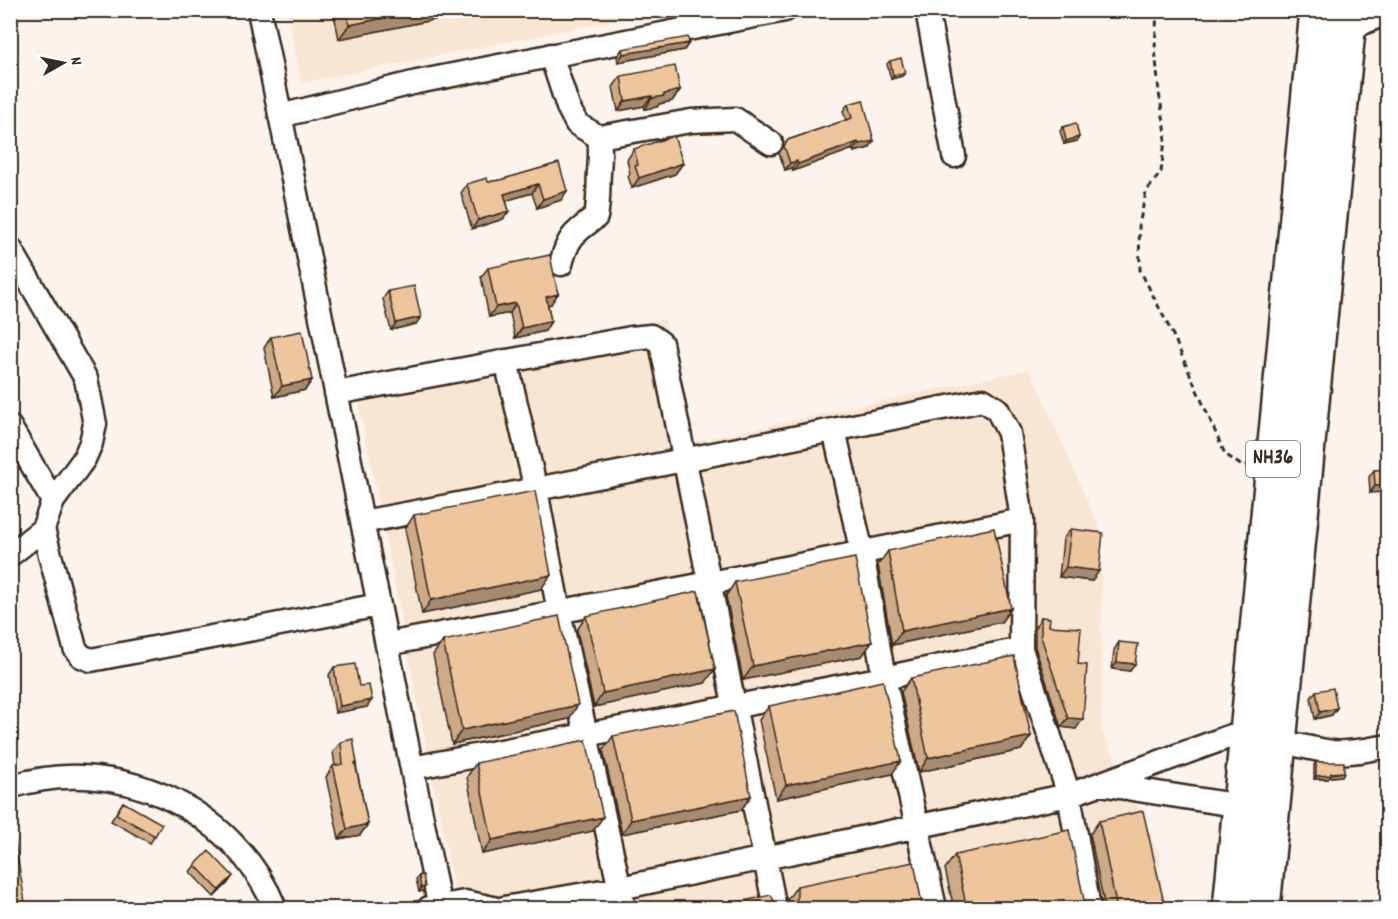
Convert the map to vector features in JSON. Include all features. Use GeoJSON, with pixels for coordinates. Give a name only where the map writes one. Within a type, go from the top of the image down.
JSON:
{"type":"FeatureCollection","features":[{"type":"Feature","properties":{"kind":"highway","name":"NH36"},"geometry":{"type":"LineString","coordinates":[[1230,909],[1317,10]]}},
{"type":"Feature","properties":{"kind":"highway","name":"NH36"},"geometry":{"type":"LineString","coordinates":[[1263,909],[1350,20]]}},
{"type":"Feature","properties":{"kind":"street"},"geometry":{"type":"LineString","coordinates":[[259,10],[412,768],[436,908],[465,902],[493,909]]}},
{"type":"Feature","properties":{"kind":"street"},"geometry":{"type":"LineString","coordinates":[[280,116],[417,82],[785,10]]}},
{"type":"Feature","properties":{"kind":"street"},"geometry":{"type":"LineString","coordinates":[[927,10],[954,156]]}},
{"type":"Feature","properties":{"kind":"street"},"geometry":{"type":"LineString","coordinates":[[1350,20],[1388,12]]}},
{"type":"Feature","properties":{"kind":"street"},"geometry":{"type":"LineString","coordinates":[[550,55],[568,107],[577,124],[599,137],[691,121],[735,119],[771,143]]}},
{"type":"Feature","properties":{"kind":"street"},"geometry":{"type":"LineString","coordinates":[[561,264],[567,243],[596,217],[602,153],[599,137]]}},
{"type":"Feature","properties":{"kind":"street"},"geometry":{"type":"LineString","coordinates":[[10,248],[86,379],[95,424],[91,443],[84,459],[53,501],[44,529],[75,648],[81,656],[91,660],[379,605]]}},
{"type":"Feature","properties":{"kind":"street"},"geometry":{"type":"LineString","coordinates":[[336,393],[631,338],[651,336],[661,343],[776,909]]}},
{"type":"Feature","properties":{"kind":"street"},"geometry":{"type":"LineString","coordinates":[[506,361],[536,490],[559,612],[622,898]]}},
{"type":"Feature","properties":{"kind":"street"},"geometry":{"type":"LineString","coordinates":[[362,522],[536,490],[685,458],[983,400],[997,409],[1009,433],[1022,520],[1021,649],[1069,795],[1089,909]]}},
{"type":"Feature","properties":{"kind":"street"},"geometry":{"type":"LineString","coordinates":[[10,427],[53,501]]}},
{"type":"Feature","properties":{"kind":"street"},"geometry":{"type":"LineString","coordinates":[[834,430],[862,553],[884,678],[935,909]]}},
{"type":"Feature","properties":{"kind":"street"},"geometry":{"type":"LineString","coordinates":[[387,644],[710,583],[1022,520]]}},
{"type":"Feature","properties":{"kind":"street"},"geometry":{"type":"LineString","coordinates":[[10,555],[44,529]]}},
{"type":"Feature","properties":{"kind":"street"},"geometry":{"type":"LineString","coordinates":[[412,768],[884,678],[1021,649]]}},
{"type":"Feature","properties":{"kind":"street"},"geometry":{"type":"LineString","coordinates":[[504,909],[622,898],[766,857],[1069,795],[1231,736],[1280,741],[1335,752],[1388,746]]}},
{"type":"Feature","properties":{"kind":"street"},"geometry":{"type":"LineString","coordinates":[[10,787],[47,779],[82,777],[124,782],[165,796],[195,812],[234,845],[256,872],[275,909]]}},
{"type":"Feature","properties":{"kind":"street"},"geometry":{"type":"LineString","coordinates":[[1098,783],[1272,811]]}},
{"type":"Feature","properties":{"kind":"path"},"geometry":{"type":"LineString","coordinates":[[1157,10],[1155,48],[1159,93],[1166,133],[1161,172],[1146,192],[1139,225],[1140,270],[1172,333],[1226,454],[1242,466],[1273,463]]}},
{"type":"Feature","properties":{"kind":"shaded area"},"geometry":{"type":"Polygon","coordinates":[[[287,10],[664,11],[301,83],[287,10]]]}},
{"type":"Feature","properties":{"kind":"shaded area"},"geometry":{"type":"Polygon","coordinates":[[[665,319],[689,443],[1030,369],[1102,534],[1101,728],[1160,855],[1162,908],[458,908],[354,379],[665,319]]]}},
{"type":"Feature","properties":{"kind":"building"},"geometry":{"type":"Polygon","coordinates":[[[346,10],[423,10],[349,25],[346,10]]]}},
{"type":"Feature","properties":{"kind":"building"},"geometry":{"type":"Polygon","coordinates":[[[688,37],[689,43],[623,54],[622,49],[688,37]]]}},
{"type":"Feature","properties":{"kind":"building"},"geometry":{"type":"Polygon","coordinates":[[[901,58],[905,73],[893,75],[890,61],[901,58]]]}},
{"type":"Feature","properties":{"kind":"building"},"geometry":{"type":"Polygon","coordinates":[[[675,66],[680,90],[664,94],[664,96],[625,101],[621,76],[675,66]]]}},
{"type":"Feature","properties":{"kind":"building"},"geometry":{"type":"Polygon","coordinates":[[[863,100],[874,141],[859,144],[858,142],[798,164],[797,161],[790,163],[784,146],[788,140],[852,118],[848,104],[863,100]]]}},
{"type":"Feature","properties":{"kind":"building"},"geometry":{"type":"Polygon","coordinates":[[[1076,123],[1079,137],[1066,141],[1063,127],[1076,123]]]}},
{"type":"Feature","properties":{"kind":"building"},"geometry":{"type":"Polygon","coordinates":[[[674,136],[683,163],[639,178],[635,166],[638,165],[634,149],[674,136]]]}},
{"type":"Feature","properties":{"kind":"building"},"geometry":{"type":"Polygon","coordinates":[[[559,163],[567,191],[543,199],[538,184],[504,194],[509,211],[478,220],[467,184],[487,178],[488,182],[500,180],[559,163]]]}},
{"type":"Feature","properties":{"kind":"building"},"geometry":{"type":"Polygon","coordinates":[[[550,255],[558,294],[546,297],[551,321],[522,328],[516,303],[496,307],[488,268],[550,255]]]}},
{"type":"Feature","properties":{"kind":"building"},"geometry":{"type":"Polygon","coordinates":[[[414,286],[421,317],[396,323],[388,291],[414,286]]]}},
{"type":"Feature","properties":{"kind":"building"},"geometry":{"type":"Polygon","coordinates":[[[302,331],[312,380],[282,386],[271,337],[302,331]]]}},
{"type":"Feature","properties":{"kind":"building"},"geometry":{"type":"Polygon","coordinates":[[[1388,469],[1388,485],[1375,486],[1374,470],[1388,469]]]}},
{"type":"Feature","properties":{"kind":"building"},"geometry":{"type":"Polygon","coordinates":[[[535,491],[551,575],[431,600],[414,515],[535,491]]]}},
{"type":"Feature","properties":{"kind":"building"},"geometry":{"type":"Polygon","coordinates":[[[994,528],[1011,608],[902,631],[888,551],[994,528]]]}},
{"type":"Feature","properties":{"kind":"building"},"geometry":{"type":"Polygon","coordinates":[[[1071,529],[1103,533],[1099,571],[1066,567],[1071,529]]]}},
{"type":"Feature","properties":{"kind":"building"},"geometry":{"type":"Polygon","coordinates":[[[855,558],[872,642],[753,666],[735,582],[855,558]]]}},
{"type":"Feature","properties":{"kind":"building"},"geometry":{"type":"Polygon","coordinates":[[[698,591],[715,669],[603,693],[586,616],[698,591]]]}},
{"type":"Feature","properties":{"kind":"building"},"geometry":{"type":"Polygon","coordinates":[[[559,616],[578,705],[462,730],[443,641],[559,616]]]}},
{"type":"Feature","properties":{"kind":"building"},"geometry":{"type":"Polygon","coordinates":[[[1041,617],[1050,618],[1049,626],[1081,628],[1078,664],[1087,665],[1083,719],[1068,718],[1041,637],[1041,617]]]}},
{"type":"Feature","properties":{"kind":"building"},"geometry":{"type":"Polygon","coordinates":[[[1119,642],[1138,644],[1135,664],[1117,662],[1119,642]]]}},
{"type":"Feature","properties":{"kind":"building"},"geometry":{"type":"Polygon","coordinates":[[[1014,656],[1031,736],[928,758],[911,678],[1014,656]]]}},
{"type":"Feature","properties":{"kind":"building"},"geometry":{"type":"Polygon","coordinates":[[[355,664],[359,686],[369,685],[372,700],[340,706],[334,667],[355,664]]]}},
{"type":"Feature","properties":{"kind":"building"},"geometry":{"type":"Polygon","coordinates":[[[883,681],[901,761],[786,785],[769,706],[883,681]]]}},
{"type":"Feature","properties":{"kind":"building"},"geometry":{"type":"Polygon","coordinates":[[[1333,688],[1337,708],[1320,712],[1316,691],[1333,688]]]}},
{"type":"Feature","properties":{"kind":"building"},"geometry":{"type":"Polygon","coordinates":[[[734,711],[751,796],[631,820],[613,736],[734,711]]]}},
{"type":"Feature","properties":{"kind":"building"},"geometry":{"type":"Polygon","coordinates":[[[353,739],[357,763],[355,763],[368,824],[347,829],[333,766],[343,764],[341,742],[353,739]]]}},
{"type":"Feature","properties":{"kind":"building"},"geometry":{"type":"Polygon","coordinates":[[[586,740],[603,817],[492,840],[476,763],[586,740]]]}},
{"type":"Feature","properties":{"kind":"building"},"geometry":{"type":"Polygon","coordinates":[[[1316,762],[1344,762],[1344,772],[1316,776],[1316,762]]]}},
{"type":"Feature","properties":{"kind":"building"},"geometry":{"type":"Polygon","coordinates":[[[123,802],[162,824],[155,836],[116,814],[123,802]]]}},
{"type":"Feature","properties":{"kind":"building"},"geometry":{"type":"Polygon","coordinates":[[[1143,811],[1164,903],[1144,907],[1144,909],[1117,909],[1099,821],[1143,811]]]}},
{"type":"Feature","properties":{"kind":"building"},"geometry":{"type":"Polygon","coordinates":[[[1069,830],[1086,909],[967,909],[955,855],[1069,830]]]}},
{"type":"Feature","properties":{"kind":"building"},"geometry":{"type":"Polygon","coordinates":[[[10,836],[14,836],[25,902],[10,904],[10,836]]]}},
{"type":"Feature","properties":{"kind":"building"},"geometry":{"type":"Polygon","coordinates":[[[209,851],[233,876],[219,890],[195,865],[209,851]]]}},
{"type":"Feature","properties":{"kind":"building"},"geometry":{"type":"Polygon","coordinates":[[[914,862],[923,909],[707,909],[771,895],[775,903],[781,907],[788,907],[797,899],[797,886],[914,862]]]}},
{"type":"Feature","properties":{"kind":"building"},"geometry":{"type":"Polygon","coordinates":[[[423,875],[425,887],[421,888],[419,876],[423,875]]]}},
{"type":"Feature","properties":{"kind":"building"},"geometry":{"type":"Polygon","coordinates":[[[241,900],[246,909],[225,909],[241,900]]]}}]}
